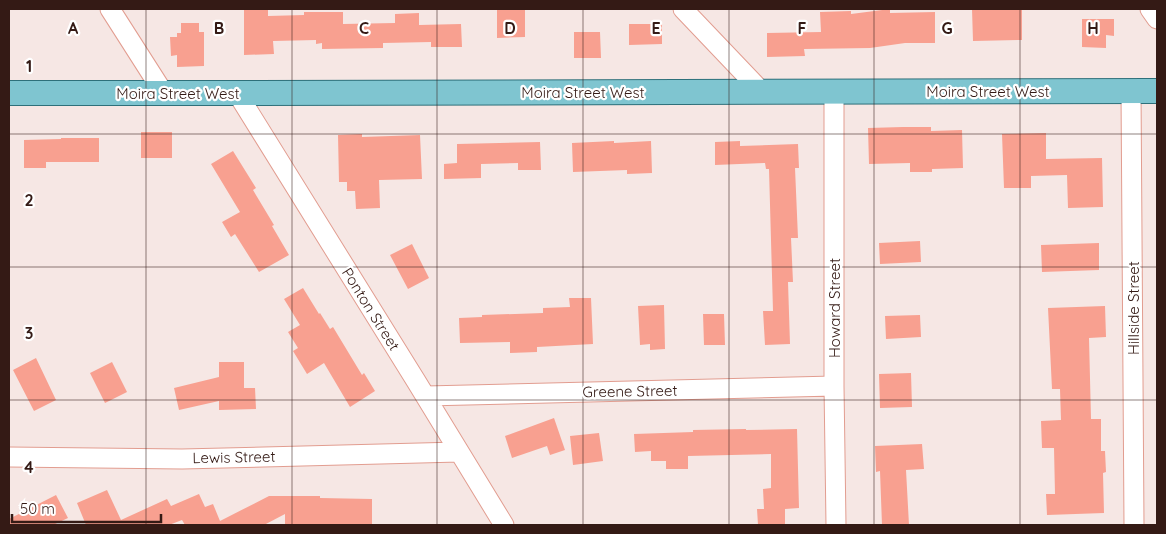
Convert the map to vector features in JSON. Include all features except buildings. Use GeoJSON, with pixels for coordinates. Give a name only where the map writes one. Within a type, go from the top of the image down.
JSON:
{"type":"FeatureCollection","features":[{"type":"Feature","properties":{"kind":"main road","name":"Moira Street West"},"geometry":{"type":"LineString","coordinates":[[9,93],[1157,91]]}},
{"type":"Feature","properties":{"kind":"street"},"geometry":{"type":"LineString","coordinates":[[110,9],[163,92]]}},
{"type":"Feature","properties":{"kind":"street"},"geometry":{"type":"LineString","coordinates":[[683,9],[762,92]]}},
{"type":"Feature","properties":{"kind":"street"},"geometry":{"type":"LineString","coordinates":[[1150,9],[1157,19]]}},
{"type":"Feature","properties":{"kind":"street","name":"Hillside Street"},"geometry":{"type":"LineString","coordinates":[[1131,91],[1134,525]]}},
{"type":"Feature","properties":{"kind":"street","name":"Howard Street"},"geometry":{"type":"LineString","coordinates":[[834,92],[836,525]]}},
{"type":"Feature","properties":{"kind":"street","name":"Ponton Street"},"geometry":{"type":"LineString","coordinates":[[237,93],[504,525]]}},
{"type":"Feature","properties":{"kind":"street","name":"Greene Street"},"geometry":{"type":"LineString","coordinates":[[426,396],[834,386]]}},
{"type":"Feature","properties":{"kind":"street","name":"Lewis Street"},"geometry":{"type":"LineString","coordinates":[[9,458],[182,459],[459,452]]}}]}
